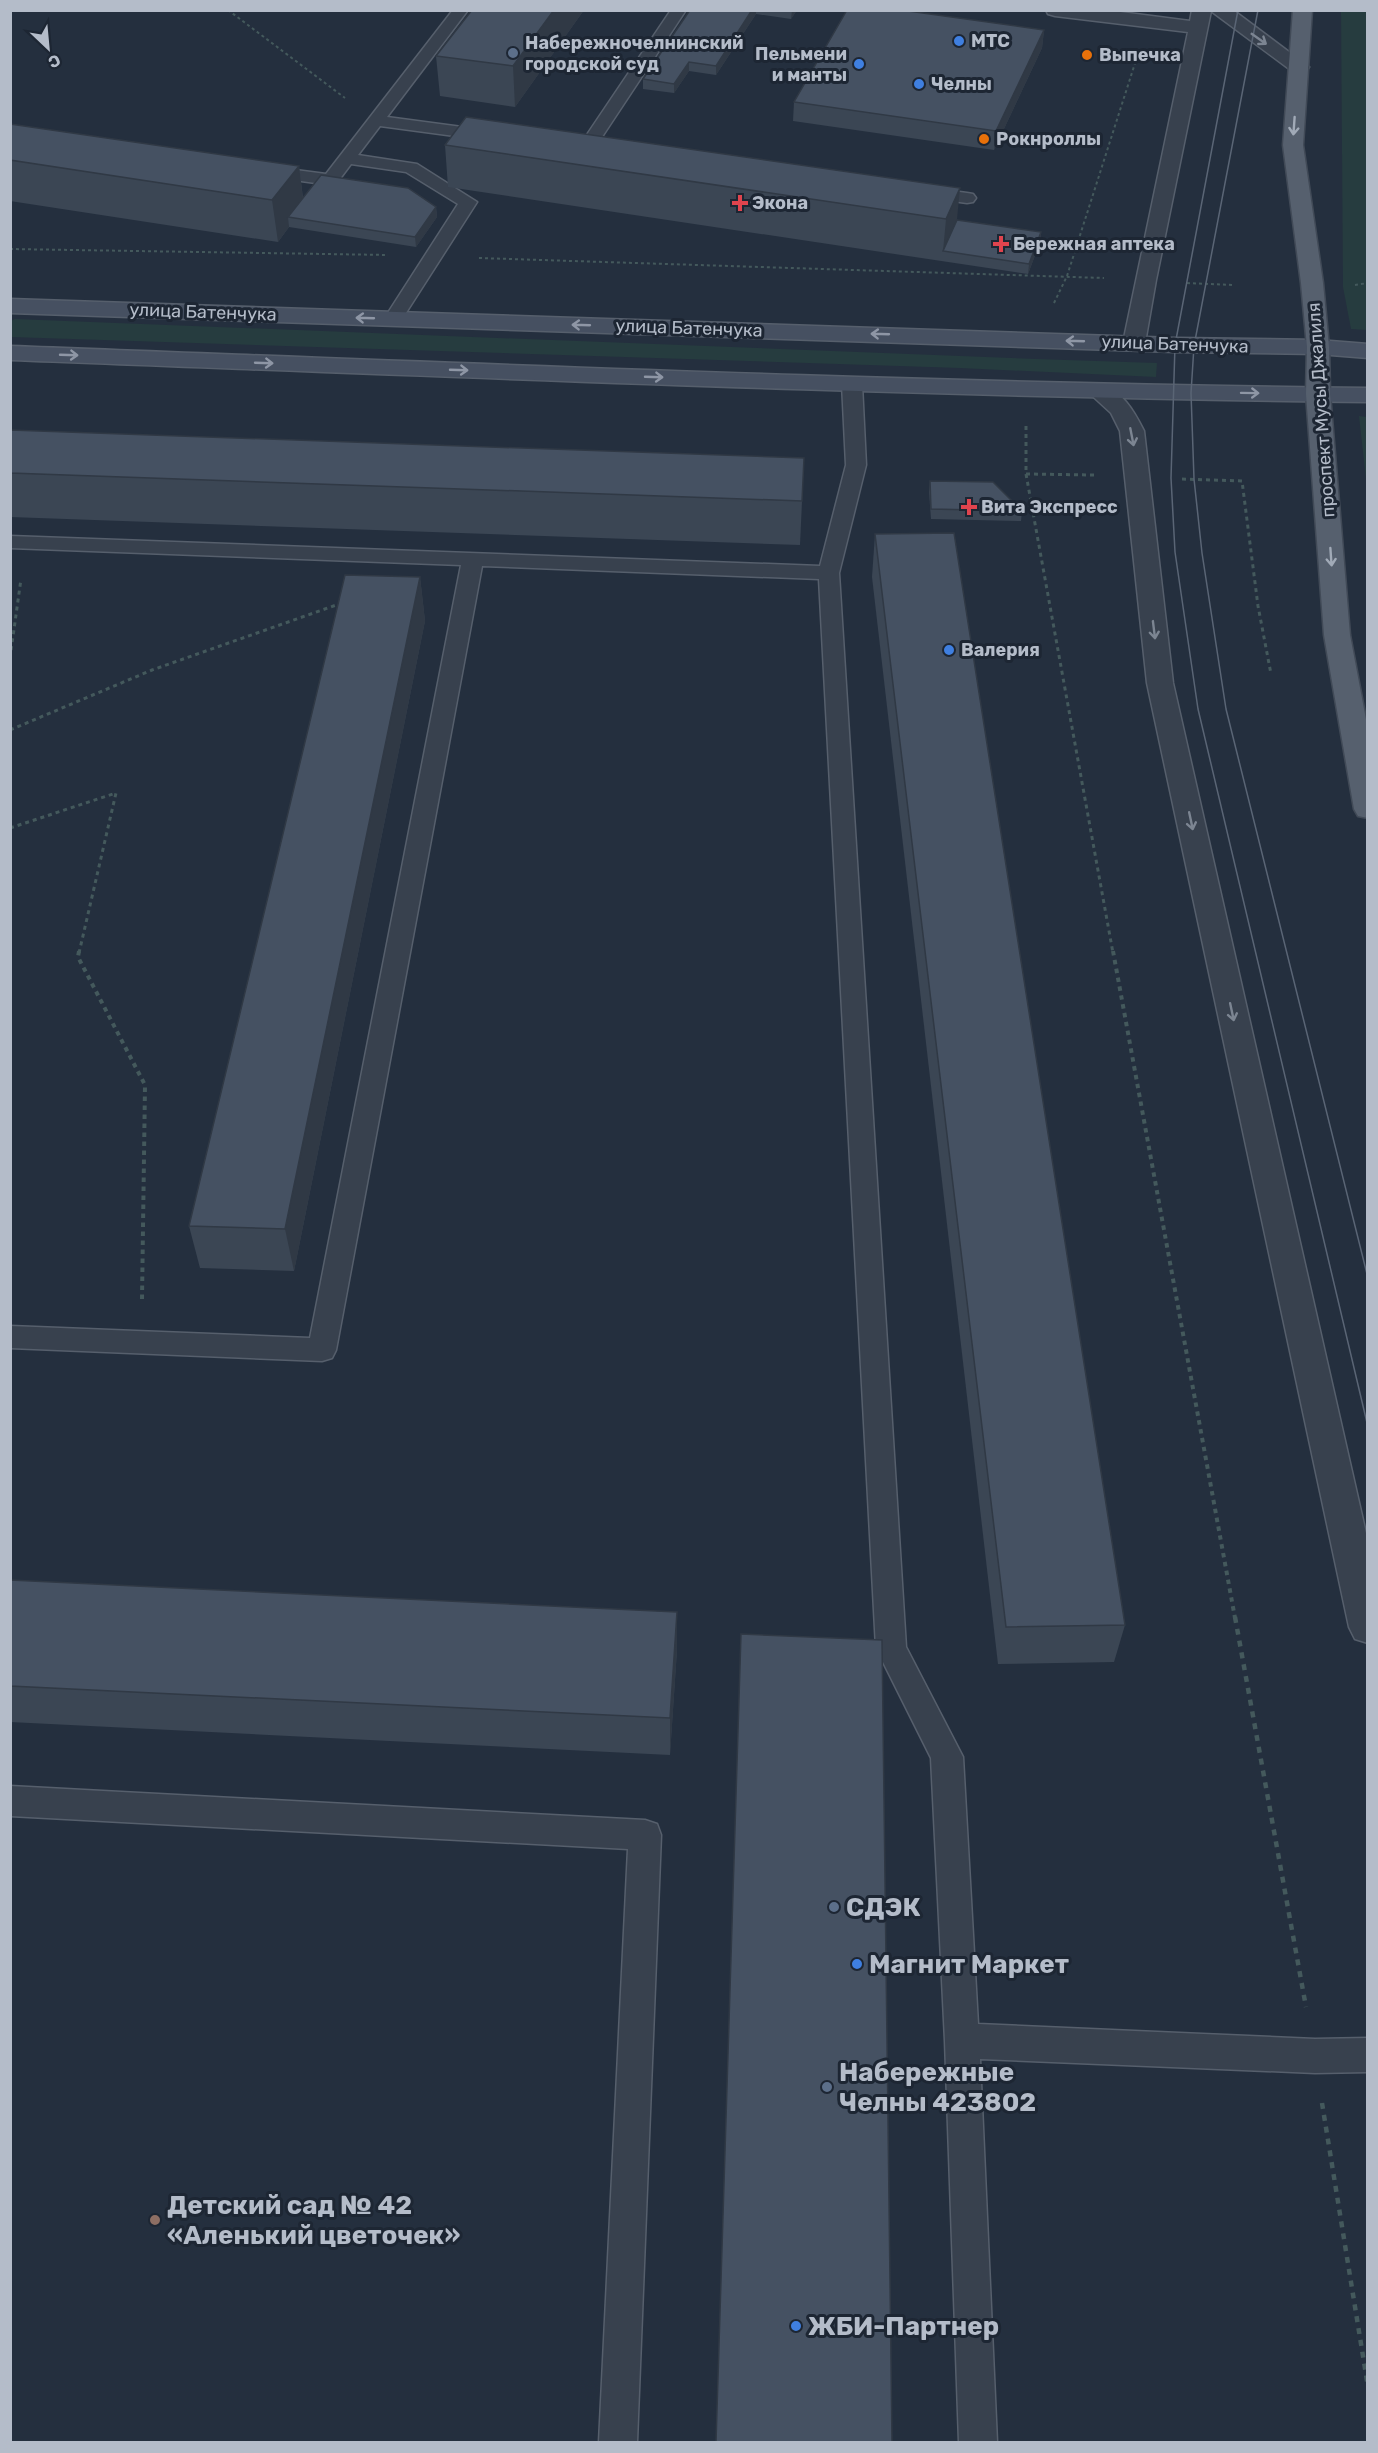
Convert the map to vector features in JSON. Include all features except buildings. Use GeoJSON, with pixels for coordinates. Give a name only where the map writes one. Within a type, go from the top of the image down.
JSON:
{"type":"FeatureCollection","features":[{"type":"Feature","properties":{"kind":"main road","name":"проспект Мусы Джалиля"},"geometry":{"type":"LineString","coordinates":[[1303,10],[1293,145],[1312,283],[1318,347],[1318,394],[1337,635],[1368,809]]}},
{"type":"Feature","properties":{"kind":"main road","name":"улица Батенчука"},"geometry":{"type":"LineString","coordinates":[[16,308],[1318,347],[1368,351]]}},
{"type":"Feature","properties":{"kind":"main road"},"geometry":{"type":"LineString","coordinates":[[10,353],[852,384],[1368,395]]}},
{"type":"Feature","properties":{"kind":"street"},"geometry":{"type":"LineString","coordinates":[[1055,10],[1148,22],[1200,19],[1144,280],[1134,343]]}},
{"type":"Feature","properties":{"kind":"street"},"geometry":{"type":"LineString","coordinates":[[1220,10],[1299,67]]}},
{"type":"Feature","properties":{"kind":"street"},"geometry":{"type":"LineString","coordinates":[[1099,391],[1121,409],[1132,431],[1160,683],[1368,1627]]}},
{"type":"Feature","properties":{"kind":"lane"},"geometry":{"type":"LineString","coordinates":[[247,169],[330,180],[349,159],[460,10]]}},
{"type":"Feature","properties":{"kind":"lane"},"geometry":{"type":"LineString","coordinates":[[609,151],[580,147],[679,10]]}},
{"type":"Feature","properties":{"kind":"lane"},"geometry":{"type":"LineString","coordinates":[[377,121],[504,138]]}},
{"type":"Feature","properties":{"kind":"lane"},"geometry":{"type":"LineString","coordinates":[[349,159],[411,168],[468,202],[393,319]]}},
{"type":"Feature","properties":{"kind":"lane"},"geometry":{"type":"LineString","coordinates":[[909,190],[967,198]]}},
{"type":"Feature","properties":{"kind":"lane"},"geometry":{"type":"LineString","coordinates":[[852,384],[856,465],[829,573],[891,1648],[947,1756],[962,2041],[978,2442]]}},
{"type":"Feature","properties":{"kind":"lane"},"geometry":{"type":"LineString","coordinates":[[18,542],[829,573]]}},
{"type":"Feature","properties":{"kind":"lane"},"geometry":{"type":"LineString","coordinates":[[10,1337],[322,1350],[473,558]]}},
{"type":"Feature","properties":{"kind":"lane"},"geometry":{"type":"LineString","coordinates":[[10,1801],[645,1835],[618,2442]]}},
{"type":"Feature","properties":{"kind":"lane"},"geometry":{"type":"LineString","coordinates":[[962,2041],[1315,2056],[1368,2055]]}},
{"type":"Feature","properties":{"kind":"path"},"geometry":{"type":"LineString","coordinates":[[228,10],[377,121]]}},
{"type":"Feature","properties":{"kind":"path"},"geometry":{"type":"LineString","coordinates":[[1049,312],[1067,276],[1148,22]]}},
{"type":"Feature","properties":{"kind":"path"},"geometry":{"type":"LineString","coordinates":[[10,249],[433,256],[1114,279]]}},
{"type":"Feature","properties":{"kind":"path"},"geometry":{"type":"LineString","coordinates":[[1180,282],[1234,285]]}},
{"type":"Feature","properties":{"kind":"path"},"geometry":{"type":"LineString","coordinates":[[1026,420],[1026,474],[1315,2056],[1368,2387]]}},
{"type":"Feature","properties":{"kind":"path"},"geometry":{"type":"LineString","coordinates":[[1026,474],[1096,475]]}},
{"type":"Feature","properties":{"kind":"path"},"geometry":{"type":"LineString","coordinates":[[1182,478],[1242,481],[1258,606],[1271,674]]}},
{"type":"Feature","properties":{"kind":"path"},"geometry":{"type":"LineString","coordinates":[[10,658],[18,542]]}},
{"type":"Feature","properties":{"kind":"path"},"geometry":{"type":"LineString","coordinates":[[10,730],[152,670],[351,600]]}},
{"type":"Feature","properties":{"kind":"path"},"geometry":{"type":"LineString","coordinates":[[10,828],[116,793],[78,957],[145,1085],[142,1303]]}},
{"type":"Feature","properties":{"kind":"green space"},"geometry":{"type":"Polygon","coordinates":[[[1341,11],[1367,11],[1367,330],[1351,329],[1343,287],[1341,11]]]}},
{"type":"Feature","properties":{"kind":"green space"},"geometry":{"type":"Polygon","coordinates":[[[15,319],[1157,363],[1156,377],[960,368],[11,337],[11,321],[15,319]]]}},
{"type":"Feature","properties":{"kind":"green space"},"geometry":{"type":"Polygon","coordinates":[[[1359,416],[1367,417],[1367,488],[1359,416]]]}},
{"type":"Feature","properties":{"kind":"tram line"},"geometry":{"type":"LineString","coordinates":[[1238,10],[1175,345],[1171,478],[1175,552],[1198,709],[1368,1427]]}},
{"type":"Feature","properties":{"kind":"tram line"},"geometry":{"type":"LineString","coordinates":[[1258,10],[1194,346],[1191,393],[1194,479],[1202,553],[1226,709],[1368,1278]]}},
{"type":"Feature","properties":{"kind":"place","name":"МТС"},"geometry":{"type":"Point","coordinates":[959,41]}},
{"type":"Feature","properties":{"kind":"place","name":"Набережночелнинский городской суд"},"geometry":{"type":"Point","coordinates":[513,53]}},
{"type":"Feature","properties":{"kind":"place","name":"Выпечка"},"geometry":{"type":"Point","coordinates":[1087,55]}},
{"type":"Feature","properties":{"kind":"place","name":"Пельмени и манты"},"geometry":{"type":"Point","coordinates":[859,64]}},
{"type":"Feature","properties":{"kind":"place","name":"Челны"},"geometry":{"type":"Point","coordinates":[919,84]}},
{"type":"Feature","properties":{"kind":"place","name":"Рокнроллы"},"geometry":{"type":"Point","coordinates":[984,139]}},
{"type":"Feature","properties":{"kind":"place","name":"Экона"},"geometry":{"type":"Point","coordinates":[740,203]}},
{"type":"Feature","properties":{"kind":"place","name":"Бережная аптека"},"geometry":{"type":"Point","coordinates":[1001,244]}},
{"type":"Feature","properties":{"kind":"place","name":"Вита Экспресс"},"geometry":{"type":"Point","coordinates":[969,507]}},
{"type":"Feature","properties":{"kind":"place","name":"Валерия"},"geometry":{"type":"Point","coordinates":[949,650]}},
{"type":"Feature","properties":{"kind":"place","name":"СДЭК"},"geometry":{"type":"Point","coordinates":[834,1907]}},
{"type":"Feature","properties":{"kind":"place","name":"Магнит Маркет"},"geometry":{"type":"Point","coordinates":[857,1964]}},
{"type":"Feature","properties":{"kind":"place","name":"Набережные Челны 423802"},"geometry":{"type":"Point","coordinates":[827,2087]}},
{"type":"Feature","properties":{"kind":"place","name":"Детский сад № 42 «Аленький цветочек»"},"geometry":{"type":"Point","coordinates":[155,2220]}},
{"type":"Feature","properties":{"kind":"place","name":"ЖБИ-Партнер"},"geometry":{"type":"Point","coordinates":[796,2326]}}]}
